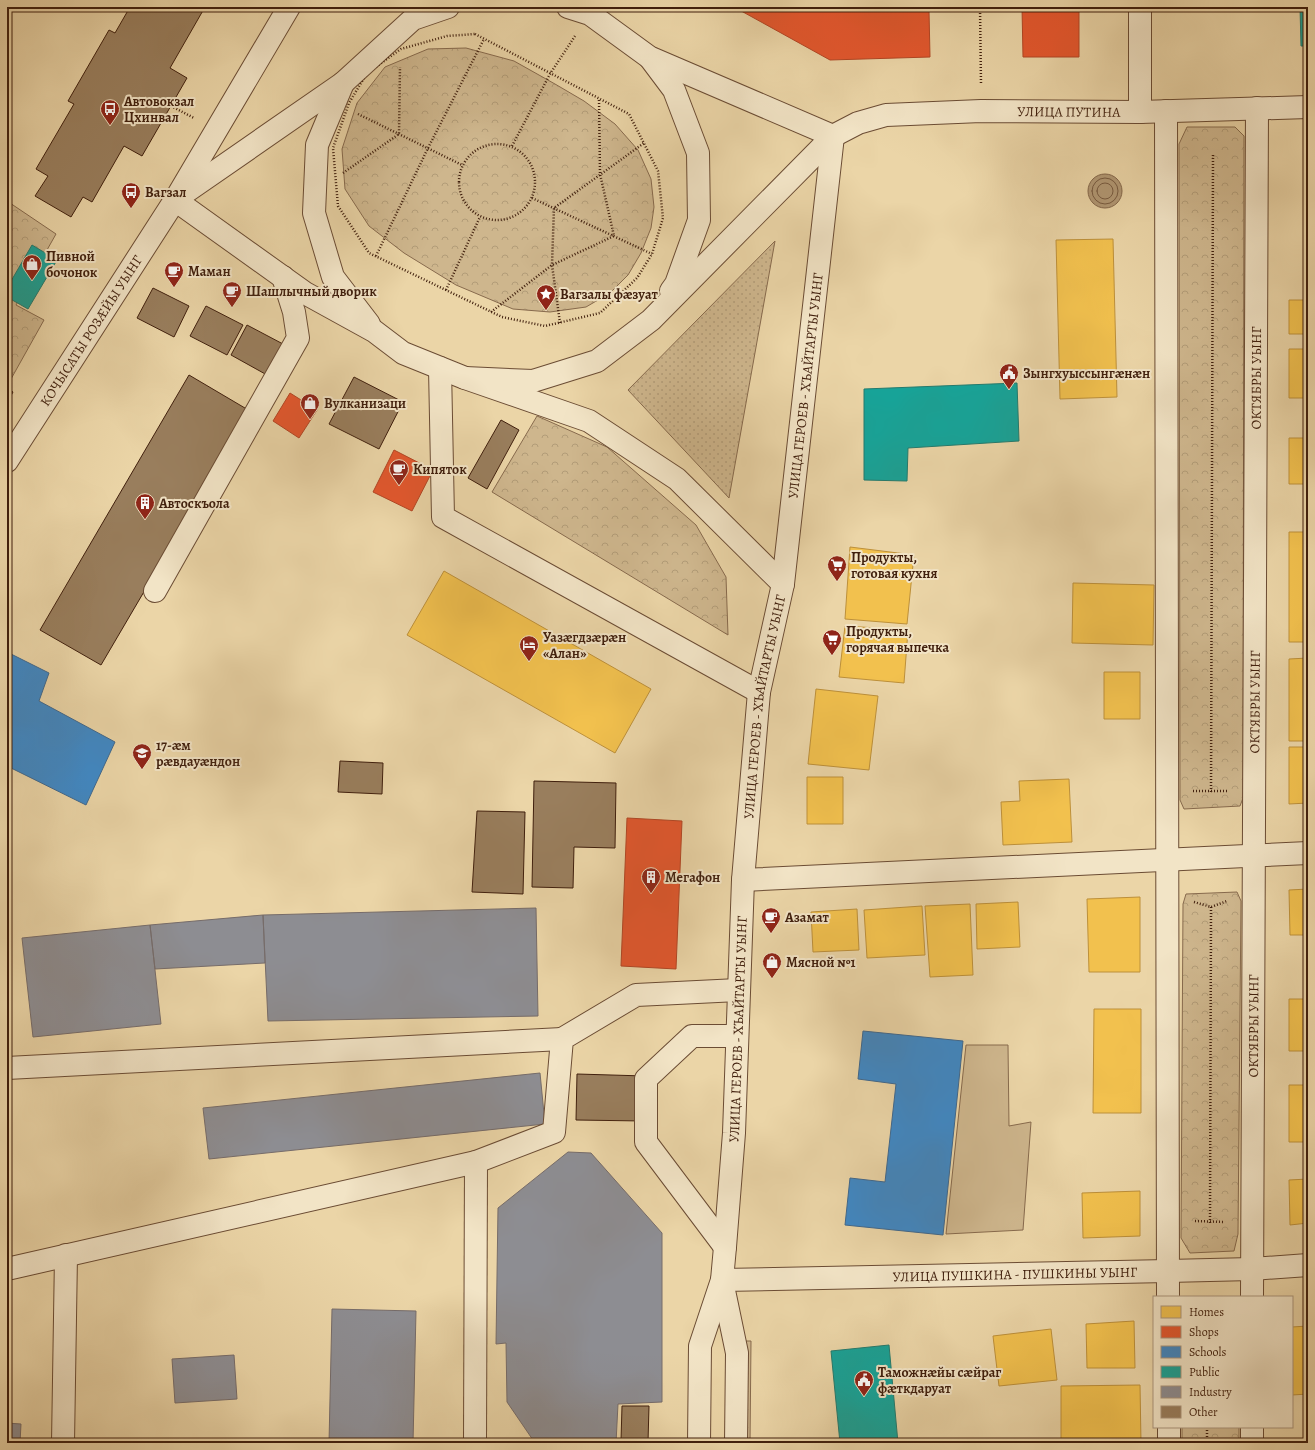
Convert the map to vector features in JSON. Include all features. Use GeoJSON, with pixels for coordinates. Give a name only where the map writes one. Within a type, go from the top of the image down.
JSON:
{"type":"FeatureCollection","features":[{"type":"Feature","properties":{"kind":"street","name":"КОЧЫСАТЫ РОЗÆЙЫ УЫНГ"},"geometry":{"type":"LineString","coordinates":[[7,461],[175,200],[289,7]]}},
{"type":"Feature","properties":{"kind":"street"},"geometry":{"type":"LineString","coordinates":[[448,7],[413,19],[343,84],[175,200],[305,293],[374,331],[402,353],[465,378],[589,421],[677,480],[783,584]]}},
{"type":"Feature","properties":{"kind":"street"},"geometry":{"type":"LineString","coordinates":[[568,7],[585,11],[649,57],[833,136]]}},
{"type":"Feature","properties":{"kind":"street"},"geometry":{"type":"LineString","coordinates":[[1140,7],[1140,112]]}},
{"type":"Feature","properties":{"kind":"street"},"geometry":{"type":"LineString","coordinates":[[465,378],[533,381],[597,361],[651,320],[676,284],[699,220],[698,153],[674,90],[649,57]]}},
{"type":"Feature","properties":{"kind":"street"},"geometry":{"type":"LineString","coordinates":[[343,84],[317,145],[314,213],[333,277],[374,331]]}},
{"type":"Feature","properties":{"kind":"street","name":"УЛИЦА ПУТИНА"},"geometry":{"type":"LineString","coordinates":[[651,320],[833,136],[858,123],[886,115],[981,111],[1140,112],[1308,107]]}},
{"type":"Feature","properties":{"kind":"street","name":"ОКТЯБРЫ УЫНГ"},"geometry":{"type":"LineString","coordinates":[[1252,1296],[1257,108]]}},
{"type":"Feature","properties":{"kind":"street"},"geometry":{"type":"LineString","coordinates":[[1166,111],[1168,1296]]}},
{"type":"Feature","properties":{"kind":"street","name":"УЛИЦА ГЕРОЕВ - ХЪАЙТАРТЫ УЫНГ"},"geometry":{"type":"LineString","coordinates":[[699,1443],[700,1346],[722,1280],[734,1134],[743,880],[758,692],[783,584],[833,136]]}},
{"type":"Feature","properties":{"kind":"street"},"geometry":{"type":"LineString","coordinates":[[155,591],[298,338],[294,312],[283,278]]}},
{"type":"Feature","properties":{"kind":"street"},"geometry":{"type":"LineString","coordinates":[[440,368],[443,518],[758,692]]}},
{"type":"Feature","properties":{"kind":"street"},"geometry":{"type":"LineString","coordinates":[[743,880],[1308,853]]}},
{"type":"Feature","properties":{"kind":"street"},"geometry":{"type":"LineString","coordinates":[[7,1068],[562,1039],[636,995],[738,990]]}},
{"type":"Feature","properties":{"kind":"street"},"geometry":{"type":"LineString","coordinates":[[725,1247],[646,1142],[646,1079],[692,1036],[737,1036]]}},
{"type":"Feature","properties":{"kind":"street"},"geometry":{"type":"LineString","coordinates":[[7,1269],[476,1162],[554,1132],[562,1039]]}},
{"type":"Feature","properties":{"kind":"street"},"geometry":{"type":"LineString","coordinates":[[475,1443],[476,1162]]}},
{"type":"Feature","properties":{"kind":"street"},"geometry":{"type":"LineString","coordinates":[[63,1443],[66,1255]]}},
{"type":"Feature","properties":{"kind":"street","name":"УЛИЦА ПУШКИНА - ПУШКИНЫ УЫНГ"},"geometry":{"type":"LineString","coordinates":[[722,1280],[1252,1269],[1308,1265]]}},
{"type":"Feature","properties":{"kind":"street","name":"УЛИЦА ГЕРОЕВ - ХЪАЙТАРТЫ УЫНГ"},"geometry":{"type":"LineString","coordinates":[[722,1280],[737,1353],[736,1443]]}},
{"type":"Feature","properties":{"kind":"street"},"geometry":{"type":"LineString","coordinates":[[1168,1428],[1168,1443]]}},
{"type":"Feature","properties":{"kind":"street"},"geometry":{"type":"LineString","coordinates":[[1252,1428],[1252,1443]]}},
{"type":"Feature","properties":{"kind":"path"},"geometry":{"type":"LineString","coordinates":[[980,7],[981,111]]}},
{"type":"Feature","properties":{"kind":"path"},"geometry":{"type":"LineString","coordinates":[[512,146],[585,11]]}},
{"type":"Feature","properties":{"kind":"path"},"geometry":{"type":"LineString","coordinates":[[475,34],[484,39],[629,114],[658,171],[663,218],[652,254],[637,278],[600,313],[546,326],[502,317],[369,253],[338,206],[333,148],[347,108],[367,73],[401,49],[447,36],[475,34]]}},
{"type":"Feature","properties":{"kind":"path"},"geometry":{"type":"LineString","coordinates":[[376,256],[428,148],[484,39]]}},
{"type":"Feature","properties":{"kind":"path"},"geometry":{"type":"LineString","coordinates":[[400,56],[401,49]]}},
{"type":"Feature","properties":{"kind":"path"},"geometry":{"type":"LineString","coordinates":[[399,134],[400,64]]}},
{"type":"Feature","properties":{"kind":"path"},"geometry":{"type":"LineString","coordinates":[[599,99],[600,174],[614,236]]}},
{"type":"Feature","properties":{"kind":"path"},"geometry":{"type":"LineString","coordinates":[[347,108],[462,165]]}},
{"type":"Feature","properties":{"kind":"path"},"geometry":{"type":"LineString","coordinates":[[335,178],[399,134]]}},
{"type":"Feature","properties":{"kind":"path"},"geometry":{"type":"LineString","coordinates":[[499,143],[512,146],[523,153],[530,162],[535,174],[535,186],[532,198],[525,208],[516,216],[504,220],[492,220],[480,217],[469,209],[461,198],[458,185],[459,172],[462,165],[474,151],[486,144],[499,143]]}},
{"type":"Feature","properties":{"kind":"path"},"geometry":{"type":"LineString","coordinates":[[554,208],[644,143]]}},
{"type":"Feature","properties":{"kind":"path"},"geometry":{"type":"LineString","coordinates":[[1211,792],[1213,154]]}},
{"type":"Feature","properties":{"kind":"path"},"geometry":{"type":"LineString","coordinates":[[532,198],[652,254]]}},
{"type":"Feature","properties":{"kind":"path"},"geometry":{"type":"LineString","coordinates":[[554,208],[552,265],[560,322]]}},
{"type":"Feature","properties":{"kind":"path"},"geometry":{"type":"LineString","coordinates":[[446,290],[480,217]]}},
{"type":"Feature","properties":{"kind":"path"},"geometry":{"type":"LineString","coordinates":[[491,312],[552,265],[614,236]]}},
{"type":"Feature","properties":{"kind":"path"},"geometry":{"type":"LineString","coordinates":[[1168,790],[1211,792],[1253,791]]}},
{"type":"Feature","properties":{"kind":"path"},"geometry":{"type":"LineString","coordinates":[[1168,894],[1211,906],[1253,893]]}},
{"type":"Feature","properties":{"kind":"path"},"geometry":{"type":"LineString","coordinates":[[1210,1223],[1211,906]]}},
{"type":"Feature","properties":{"kind":"path"},"geometry":{"type":"LineString","coordinates":[[1168,1218],[1210,1223],[1252,1220]]}},
{"type":"Feature","properties":{"kind":"path"},"geometry":{"type":"LineString","coordinates":[[1207,1428],[1207,1443]]}},
{"type":"Feature","properties":{"kind":"green space"},"geometry":{"type":"Polygon","coordinates":[[[466,48],[514,61],[584,101],[615,124],[638,150],[651,179],[654,207],[651,228],[641,253],[628,275],[610,293],[586,307],[550,312],[513,309],[456,285],[404,253],[369,226],[345,189],[342,149],[357,103],[385,67],[428,49],[466,48]]]}},
{"type":"Feature","properties":{"kind":"green space"},"geometry":{"type":"Polygon","coordinates":[[[1187,127],[1235,127],[1244,136],[1243,798],[1240,806],[1184,809],[1180,800],[1179,144],[1187,127]]]}},
{"type":"Feature","properties":{"kind":"green space"},"geometry":{"type":"Polygon","coordinates":[[[7,201],[56,234],[16,305],[44,320],[11,379],[7,377],[7,201]]]}},
{"type":"Feature","properties":{"kind":"green space"},"geometry":{"type":"Polygon","coordinates":[[[775,241],[729,498],[628,390],[775,241]]]}},
{"type":"Feature","properties":{"kind":"green space"},"geometry":{"type":"Polygon","coordinates":[[[537,416],[607,447],[696,525],[726,577],[728,635],[492,492],[537,416]]]}},
{"type":"Feature","properties":{"kind":"green space"},"geometry":{"type":"Polygon","coordinates":[[[1237,892],[1241,901],[1238,1234],[1234,1251],[1190,1253],[1181,1238],[1183,904],[1186,894],[1237,892]]]}},
{"type":"Feature","properties":{"kind":"green space"},"geometry":{"type":"Polygon","coordinates":[[[966,1045],[1008,1045],[1009,1126],[1031,1122],[1023,1230],[946,1234],[966,1045]]]}},
{"type":"Feature","properties":{"kind":"green space"},"geometry":{"type":"Polygon","coordinates":[[[742,1341],[751,1341],[750,1443],[741,1443],[742,1341]]]}},
{"type":"Feature","properties":{"kind":"green space"},"geometry":{"type":"Polygon","coordinates":[[[1182,1428],[1239,1428],[1239,1443],[1182,1443],[1182,1428]]]}},
{"type":"Feature","properties":{"kind":"water"},"geometry":{"type":"Polygon","coordinates":[[[1102,174],[1108,174],[1112,175],[1119,181],[1122,191],[1121,198],[1115,205],[1108,208],[1102,208],[1098,207],[1091,201],[1088,194],[1088,188],[1089,184],[1095,177],[1102,174]]]}},
{"type":"Feature","properties":{"kind":"building: Homes"},"geometry":{"type":"Polygon","coordinates":[[[1113,239],[1117,397],[1060,399],[1056,240],[1113,239]]]}},
{"type":"Feature","properties":{"kind":"building: Homes"},"geometry":{"type":"Polygon","coordinates":[[[1289,300],[1308,300],[1308,334],[1289,334],[1289,300]]]}},
{"type":"Feature","properties":{"kind":"building: Homes"},"geometry":{"type":"Polygon","coordinates":[[[1289,349],[1308,349],[1308,398],[1289,398],[1289,349]]]}},
{"type":"Feature","properties":{"kind":"building: Homes"},"geometry":{"type":"Polygon","coordinates":[[[1289,438],[1308,438],[1308,484],[1289,484],[1289,438]]]}},
{"type":"Feature","properties":{"kind":"building: Homes"},"geometry":{"type":"Polygon","coordinates":[[[1289,532],[1308,532],[1308,642],[1289,642],[1289,532]]]}},
{"type":"Feature","properties":{"kind":"building: Homes"},"geometry":{"type":"Polygon","coordinates":[[[850,547],[914,555],[907,624],[845,619],[850,547]]]}},
{"type":"Feature","properties":{"kind":"building: Homes","name":"Уазæгдзæрæн «Алан»"},"geometry":{"type":"Polygon","coordinates":[[[444,571],[651,689],[615,753],[407,635],[444,571]]]}},
{"type":"Feature","properties":{"kind":"building: Homes"},"geometry":{"type":"Polygon","coordinates":[[[1073,583],[1154,585],[1153,645],[1072,643],[1073,583]]]}},
{"type":"Feature","properties":{"kind":"building: Homes"},"geometry":{"type":"Polygon","coordinates":[[[845,626],[908,630],[904,683],[839,677],[845,626]]]}},
{"type":"Feature","properties":{"kind":"building: Homes"},"geometry":{"type":"Polygon","coordinates":[[[1308,658],[1308,741],[1289,741],[1289,659],[1308,658]]]}},
{"type":"Feature","properties":{"kind":"building: Homes"},"geometry":{"type":"Polygon","coordinates":[[[1104,672],[1140,672],[1140,719],[1104,719],[1104,672]]]}},
{"type":"Feature","properties":{"kind":"building: Homes"},"geometry":{"type":"Polygon","coordinates":[[[816,689],[878,696],[869,770],[808,764],[816,689]]]}},
{"type":"Feature","properties":{"kind":"building: Homes"},"geometry":{"type":"Polygon","coordinates":[[[1289,747],[1308,747],[1308,803],[1289,804],[1289,747]]]}},
{"type":"Feature","properties":{"kind":"building: Homes"},"geometry":{"type":"Polygon","coordinates":[[[807,777],[843,777],[843,824],[807,824],[807,777]]]}},
{"type":"Feature","properties":{"kind":"building: Homes"},"geometry":{"type":"Polygon","coordinates":[[[1069,779],[1072,842],[1003,845],[1001,802],[1020,801],[1019,781],[1069,779]]]}},
{"type":"Feature","properties":{"kind":"building: Homes"},"geometry":{"type":"Polygon","coordinates":[[[1308,889],[1308,935],[1290,935],[1289,890],[1308,889]]]}},
{"type":"Feature","properties":{"kind":"building: Homes"},"geometry":{"type":"Polygon","coordinates":[[[1140,897],[1140,972],[1089,972],[1087,899],[1140,897]]]}},
{"type":"Feature","properties":{"kind":"building: Homes"},"geometry":{"type":"Polygon","coordinates":[[[1018,902],[1020,947],[977,949],[976,904],[1018,902]]]}},
{"type":"Feature","properties":{"kind":"building: Homes"},"geometry":{"type":"Polygon","coordinates":[[[970,904],[973,975],[930,977],[925,906],[970,904]]]}},
{"type":"Feature","properties":{"kind":"building: Homes"},"geometry":{"type":"Polygon","coordinates":[[[922,906],[925,955],[867,958],[864,910],[922,906]]]}},
{"type":"Feature","properties":{"kind":"building: Homes"},"geometry":{"type":"Polygon","coordinates":[[[857,909],[859,950],[813,952],[811,912],[857,909]]]}},
{"type":"Feature","properties":{"kind":"building: Homes"},"geometry":{"type":"Polygon","coordinates":[[[1289,999],[1308,999],[1308,1051],[1289,1051],[1289,999]]]}},
{"type":"Feature","properties":{"kind":"building: Homes"},"geometry":{"type":"Polygon","coordinates":[[[1094,1009],[1141,1009],[1141,1113],[1093,1113],[1094,1009]]]}},
{"type":"Feature","properties":{"kind":"building: Homes"},"geometry":{"type":"Polygon","coordinates":[[[1289,1085],[1308,1085],[1308,1142],[1289,1142],[1289,1085]]]}},
{"type":"Feature","properties":{"kind":"building: Homes"},"geometry":{"type":"Polygon","coordinates":[[[1308,1179],[1308,1223],[1290,1225],[1289,1180],[1308,1179]]]}},
{"type":"Feature","properties":{"kind":"building: Homes"},"geometry":{"type":"Polygon","coordinates":[[[1140,1191],[1140,1236],[1083,1238],[1082,1193],[1140,1191]]]}},
{"type":"Feature","properties":{"kind":"building: Homes"},"geometry":{"type":"Polygon","coordinates":[[[1134,1321],[1135,1368],[1087,1368],[1086,1324],[1134,1321]]]}},
{"type":"Feature","properties":{"kind":"building: Homes"},"geometry":{"type":"Polygon","coordinates":[[[1308,1326],[1308,1394],[1293,1395],[1293,1327],[1308,1326]]]}},
{"type":"Feature","properties":{"kind":"building: Homes"},"geometry":{"type":"Polygon","coordinates":[[[1051,1329],[1057,1380],[999,1386],[993,1336],[1051,1329]]]}},
{"type":"Feature","properties":{"kind":"building: Homes"},"geometry":{"type":"Polygon","coordinates":[[[1140,1385],[1141,1443],[1061,1443],[1061,1386],[1140,1385]]]}},
{"type":"Feature","properties":{"kind":"building: Shops"},"geometry":{"type":"Polygon","coordinates":[[[734,7],[830,7],[835,10],[929,11],[930,57],[830,60],[734,7]]]}},
{"type":"Feature","properties":{"kind":"building: Shops"},"geometry":{"type":"Polygon","coordinates":[[[1022,7],[1079,7],[1079,57],[1023,57],[1022,7]]]}},
{"type":"Feature","properties":{"kind":"building: Shops"},"geometry":{"type":"Polygon","coordinates":[[[290,393],[317,410],[299,438],[273,421],[290,393]]]}},
{"type":"Feature","properties":{"kind":"building: Shops"},"geometry":{"type":"Polygon","coordinates":[[[394,450],[433,470],[412,511],[373,492],[394,450]]]}},
{"type":"Feature","properties":{"kind":"building: Shops","name":"Мегафон"},"geometry":{"type":"Polygon","coordinates":[[[627,818],[682,821],[676,969],[621,966],[627,818]]]}},
{"type":"Feature","properties":{"kind":"building: Schools"},"geometry":{"type":"Polygon","coordinates":[[[7,652],[49,673],[39,701],[115,742],[86,805],[7,766],[7,652]]]}},
{"type":"Feature","properties":{"kind":"building: Schools"},"geometry":{"type":"Polygon","coordinates":[[[863,1031],[963,1041],[943,1235],[845,1225],[850,1178],[885,1182],[896,1084],[858,1079],[863,1031]]]}},
{"type":"Feature","properties":{"kind":"building: Public"},"geometry":{"type":"Polygon","coordinates":[[[1300,7],[1308,7],[1308,46],[1301,46],[1300,7]]]}},
{"type":"Feature","properties":{"kind":"building: Public"},"geometry":{"type":"Polygon","coordinates":[[[32,245],[57,260],[28,309],[7,297],[7,288],[32,245]]]}},
{"type":"Feature","properties":{"kind":"building: Public"},"geometry":{"type":"Polygon","coordinates":[[[1017,383],[1019,441],[908,448],[907,481],[864,480],[864,389],[1017,383]]]}},
{"type":"Feature","properties":{"kind":"building: Public","name":"Таможнæйы сæйраг фæткдаруат"},"geometry":{"type":"Polygon","coordinates":[[[889,1345],[898,1443],[840,1443],[831,1351],[889,1345]]]}},
{"type":"Feature","properties":{"kind":"building: Industry"},"geometry":{"type":"Polygon","coordinates":[[[536,908],[538,1016],[268,1021],[263,915],[536,908]]]}},
{"type":"Feature","properties":{"kind":"building: Industry"},"geometry":{"type":"Polygon","coordinates":[[[263,915],[265,963],[155,969],[150,925],[263,915]]]}},
{"type":"Feature","properties":{"kind":"building: Industry"},"geometry":{"type":"Polygon","coordinates":[[[150,925],[161,1024],[33,1037],[22,938],[150,925]]]}},
{"type":"Feature","properties":{"kind":"building: Industry"},"geometry":{"type":"Polygon","coordinates":[[[540,1073],[545,1124],[209,1159],[203,1108],[540,1073]]]}},
{"type":"Feature","properties":{"kind":"building: Industry"},"geometry":{"type":"Polygon","coordinates":[[[568,1152],[591,1153],[662,1233],[662,1402],[618,1404],[616,1443],[535,1443],[507,1402],[506,1343],[496,1344],[498,1208],[568,1152]]]}},
{"type":"Feature","properties":{"kind":"building: Industry"},"geometry":{"type":"Polygon","coordinates":[[[332,1309],[416,1311],[413,1443],[329,1443],[332,1309]]]}},
{"type":"Feature","properties":{"kind":"building: Industry"},"geometry":{"type":"Polygon","coordinates":[[[234,1355],[237,1399],[175,1403],[172,1359],[234,1355]]]}},
{"type":"Feature","properties":{"kind":"building: Industry"},"geometry":{"type":"Polygon","coordinates":[[[7,1423],[21,1424],[20,1443],[7,1443],[7,1423]]]}},
{"type":"Feature","properties":{"kind":"building: Other","name":"Автовокзал Цхинвал"},"geometry":{"type":"Polygon","coordinates":[[[130,7],[205,7],[170,68],[187,78],[142,156],[124,146],[92,202],[83,197],[71,217],[35,196],[48,176],[36,169],[74,104],[68,101],[109,30],[115,33],[130,7]]]}},
{"type":"Feature","properties":{"kind":"building: Other"},"geometry":{"type":"Polygon","coordinates":[[[153,288],[189,306],[174,337],[137,318],[153,288]]]}},
{"type":"Feature","properties":{"kind":"building: Other"},"geometry":{"type":"Polygon","coordinates":[[[206,306],[243,325],[227,355],[190,336],[206,306]]]}},
{"type":"Feature","properties":{"kind":"building: Other"},"geometry":{"type":"Polygon","coordinates":[[[247,325],[283,344],[267,375],[231,355],[247,325]]]}},
{"type":"Feature","properties":{"kind":"building: Other","name":"Автоскъола"},"geometry":{"type":"Polygon","coordinates":[[[189,375],[250,411],[101,665],[40,630],[189,375]]]}},
{"type":"Feature","properties":{"kind":"building: Other"},"geometry":{"type":"Polygon","coordinates":[[[354,377],[403,402],[379,449],[329,424],[354,377]]]}},
{"type":"Feature","properties":{"kind":"building: Other"},"geometry":{"type":"Polygon","coordinates":[[[7,388],[13,392],[7,403],[7,388]]]}},
{"type":"Feature","properties":{"kind":"building: Other"},"geometry":{"type":"Polygon","coordinates":[[[501,420],[519,430],[487,489],[468,478],[501,420]]]}},
{"type":"Feature","properties":{"kind":"building: Other"},"geometry":{"type":"Polygon","coordinates":[[[340,761],[383,763],[382,794],[338,792],[340,761]]]}},
{"type":"Feature","properties":{"kind":"building: Other"},"geometry":{"type":"Polygon","coordinates":[[[534,781],[616,783],[615,848],[574,847],[573,888],[532,887],[534,781]]]}},
{"type":"Feature","properties":{"kind":"building: Other"},"geometry":{"type":"Polygon","coordinates":[[[477,811],[525,812],[523,894],[472,892],[477,811]]]}},
{"type":"Feature","properties":{"kind":"building: Other"},"geometry":{"type":"Polygon","coordinates":[[[577,1074],[645,1076],[643,1121],[576,1120],[577,1074]]]}},
{"type":"Feature","properties":{"kind":"building: Other"},"geometry":{"type":"Polygon","coordinates":[[[622,1406],[649,1406],[648,1442],[621,1441],[622,1406]]]}},
{"type":"Feature","properties":{"kind":"place","name":"Автовокзал Цхинвал"},"geometry":{"type":"Point","coordinates":[110,126]}},
{"type":"Feature","properties":{"kind":"place","name":"Вагзал"},"geometry":{"type":"Point","coordinates":[131,209]}},
{"type":"Feature","properties":{"kind":"place","name":"Пивной бочонок"},"geometry":{"type":"Point","coordinates":[32,281]}},
{"type":"Feature","properties":{"kind":"place","name":"Маман"},"geometry":{"type":"Point","coordinates":[174,288]}},
{"type":"Feature","properties":{"kind":"place","name":"Шашлычный дворик"},"geometry":{"type":"Point","coordinates":[232,308]}},
{"type":"Feature","properties":{"kind":"place","name":"Вагзалы фæзуат"},"geometry":{"type":"Point","coordinates":[546,311]}},
{"type":"Feature","properties":{"kind":"place","name":"Зынгхуыссынгæнæн"},"geometry":{"type":"Point","coordinates":[1009,390]}},
{"type":"Feature","properties":{"kind":"place","name":"Вулканизаци"},"geometry":{"type":"Point","coordinates":[310,420]}},
{"type":"Feature","properties":{"kind":"place","name":"Кипяток"},"geometry":{"type":"Point","coordinates":[399,486]}},
{"type":"Feature","properties":{"kind":"place","name":"Автоскъола"},"geometry":{"type":"Point","coordinates":[145,520]}},
{"type":"Feature","properties":{"kind":"place","name":"Продукты, готовая кухня"},"geometry":{"type":"Point","coordinates":[837,582]}},
{"type":"Feature","properties":{"kind":"place","name":"Продукты, горячая выпечка"},"geometry":{"type":"Point","coordinates":[832,656]}},
{"type":"Feature","properties":{"kind":"place","name":"Уазæгдзæрæн «Алан»"},"geometry":{"type":"Point","coordinates":[529,662]}},
{"type":"Feature","properties":{"kind":"place","name":"17-æм рӕвдауӕндон"},"geometry":{"type":"Point","coordinates":[142,770]}},
{"type":"Feature","properties":{"kind":"place","name":"Мегафон"},"geometry":{"type":"Point","coordinates":[651,894]}},
{"type":"Feature","properties":{"kind":"place","name":"Азамат"},"geometry":{"type":"Point","coordinates":[771,934]}},
{"type":"Feature","properties":{"kind":"place","name":"Мясной №1"},"geometry":{"type":"Point","coordinates":[772,979]}},
{"type":"Feature","properties":{"kind":"place","name":"Таможнæйы сæйраг фæткдаруат"},"geometry":{"type":"Point","coordinates":[864,1397]}}]}
